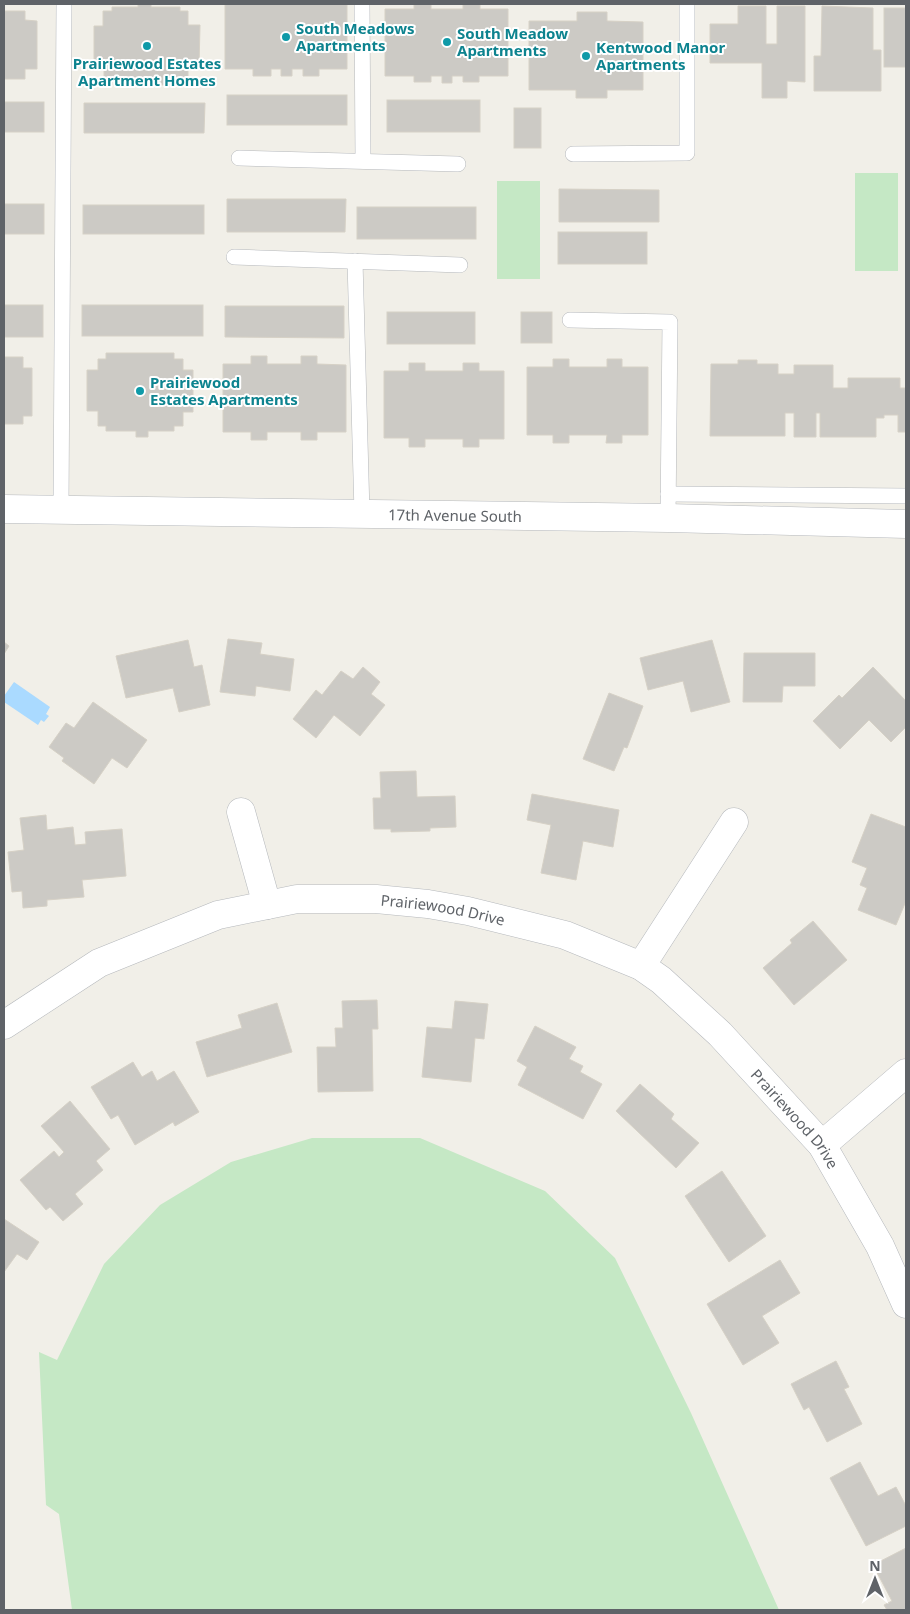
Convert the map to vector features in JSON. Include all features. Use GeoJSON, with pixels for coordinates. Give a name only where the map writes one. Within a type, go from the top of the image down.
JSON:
{"type":"FeatureCollection","features":[{"type":"Feature","properties":{"kind":"street","name":"17th Avenue South"},"geometry":{"type":"LineString","coordinates":[[4,509],[362,513],[668,506],[906,524]]}},
{"type":"Feature","properties":{"kind":"street"},"geometry":{"type":"LineString","coordinates":[[241,812],[267,905]]}},
{"type":"Feature","properties":{"kind":"street"},"geometry":{"type":"LineString","coordinates":[[641,966],[734,822]]}},
{"type":"Feature","properties":{"kind":"street","name":"Prairiewood Drive"},"geometry":{"type":"LineString","coordinates":[[4,1025],[99,963],[218,915],[298,899],[376,899],[428,904],[468,911],[565,936],[641,966],[661,980],[720,1034],[822,1145],[880,1246],[906,1304]]}},
{"type":"Feature","properties":{"kind":"street"},"geometry":{"type":"LineString","coordinates":[[822,1145],[906,1073]]}},
{"type":"Feature","properties":{"kind":"lane"},"geometry":{"type":"LineString","coordinates":[[61,510],[64,4]]}},
{"type":"Feature","properties":{"kind":"lane"},"geometry":{"type":"LineString","coordinates":[[362,4],[363,161]]}},
{"type":"Feature","properties":{"kind":"lane"},"geometry":{"type":"LineString","coordinates":[[573,154],[687,153],[687,4]]}},
{"type":"Feature","properties":{"kind":"lane"},"geometry":{"type":"LineString","coordinates":[[239,158],[458,164]]}},
{"type":"Feature","properties":{"kind":"lane"},"geometry":{"type":"LineString","coordinates":[[234,257],[460,265]]}},
{"type":"Feature","properties":{"kind":"lane"},"geometry":{"type":"LineString","coordinates":[[355,261],[362,513]]}},
{"type":"Feature","properties":{"kind":"lane"},"geometry":{"type":"LineString","coordinates":[[570,320],[670,322],[668,506],[906,496]]}},
{"type":"Feature","properties":{"kind":"green space"},"geometry":{"type":"Polygon","coordinates":[[[855,173],[898,173],[898,271],[855,271],[855,173]]]}},
{"type":"Feature","properties":{"kind":"green space"},"geometry":{"type":"Polygon","coordinates":[[[497,181],[540,181],[540,279],[497,279],[497,181]]]}},
{"type":"Feature","properties":{"kind":"green space"},"geometry":{"type":"Polygon","coordinates":[[[312,1138],[420,1138],[545,1191],[615,1258],[691,1413],[779,1610],[72,1610],[59,1514],[46,1505],[39,1352],[57,1360],[104,1264],[160,1205],[231,1162],[312,1138]]]}},
{"type":"Feature","properties":{"kind":"water"},"geometry":{"type":"Polygon","coordinates":[[[14,682],[50,707],[46,714],[49,716],[44,722],[41,720],[38,725],[4,702],[4,696],[14,682]]]}},
{"type":"Feature","properties":{"kind":"building","name":"Prairiewood Estates Apartment Homes"},"geometry":{"type":"Polygon","coordinates":[[[138,4],[151,4],[151,7],[180,7],[180,11],[188,11],[188,25],[200,25],[199,67],[188,67],[188,78],[180,78],[180,85],[113,85],[113,79],[104,79],[104,67],[94,67],[94,26],[103,26],[103,11],[112,11],[112,7],[138,7],[138,4]]]}},
{"type":"Feature","properties":{"kind":"building","name":"South Meadows Apartments"},"geometry":{"type":"Polygon","coordinates":[[[225,4],[347,4],[347,69],[319,69],[319,76],[303,76],[303,69],[292,69],[292,76],[281,76],[281,69],[271,69],[271,76],[253,76],[253,69],[225,69],[225,4]]]}},
{"type":"Feature","properties":{"kind":"building","name":"South Meadow Apartments"},"geometry":{"type":"Polygon","coordinates":[[[414,4],[431,4],[431,9],[463,9],[463,4],[480,4],[480,9],[508,9],[508,76],[479,76],[479,82],[463,82],[463,76],[452,76],[452,83],[442,83],[442,76],[431,76],[431,82],[414,82],[414,76],[385,76],[385,9],[414,9],[414,4]]]}},
{"type":"Feature","properties":{"kind":"building"},"geometry":{"type":"Polygon","coordinates":[[[738,6],[766,6],[766,44],[777,44],[777,6],[805,6],[805,82],[787,81],[787,98],[762,98],[762,63],[710,63],[710,24],[738,24],[738,6]]]}},
{"type":"Feature","properties":{"kind":"building"},"geometry":{"type":"Polygon","coordinates":[[[822,6],[873,8],[873,50],[881,50],[881,91],[814,91],[814,56],[821,56],[822,6]]]}},
{"type":"Feature","properties":{"kind":"building"},"geometry":{"type":"Polygon","coordinates":[[[884,8],[906,8],[906,67],[884,67],[884,8]]]}},
{"type":"Feature","properties":{"kind":"building","name":"Prairiewood Estates Apartment Homes"},"geometry":{"type":"Polygon","coordinates":[[[4,11],[25,11],[25,20],[37,21],[37,69],[25,69],[25,79],[4,79],[4,11]]]}},
{"type":"Feature","properties":{"kind":"building","name":"Kentwood Manor Apartments"},"geometry":{"type":"Polygon","coordinates":[[[577,12],[607,12],[607,21],[643,22],[643,90],[607,90],[607,98],[576,98],[576,90],[529,90],[529,21],[577,21],[577,12]]]}},
{"type":"Feature","properties":{"kind":"building"},"geometry":{"type":"Polygon","coordinates":[[[227,95],[347,95],[347,125],[227,125],[227,95]]]}},
{"type":"Feature","properties":{"kind":"building"},"geometry":{"type":"Polygon","coordinates":[[[387,100],[480,100],[480,132],[387,132],[387,100]]]}},
{"type":"Feature","properties":{"kind":"building"},"geometry":{"type":"Polygon","coordinates":[[[4,102],[44,102],[44,132],[4,132],[4,102]]]}},
{"type":"Feature","properties":{"kind":"building"},"geometry":{"type":"Polygon","coordinates":[[[84,103],[205,103],[204,133],[84,133],[84,103]]]}},
{"type":"Feature","properties":{"kind":"building"},"geometry":{"type":"Polygon","coordinates":[[[514,108],[541,108],[541,148],[514,148],[514,108]]]}},
{"type":"Feature","properties":{"kind":"building"},"geometry":{"type":"Polygon","coordinates":[[[559,189],[659,190],[659,222],[559,222],[559,189]]]}},
{"type":"Feature","properties":{"kind":"building"},"geometry":{"type":"Polygon","coordinates":[[[227,199],[346,199],[345,232],[227,232],[227,199]]]}},
{"type":"Feature","properties":{"kind":"building"},"geometry":{"type":"Polygon","coordinates":[[[4,204],[44,204],[44,234],[4,234],[4,204]]]}},
{"type":"Feature","properties":{"kind":"building"},"geometry":{"type":"Polygon","coordinates":[[[83,205],[204,205],[204,234],[83,234],[83,205]]]}},
{"type":"Feature","properties":{"kind":"building"},"geometry":{"type":"Polygon","coordinates":[[[357,207],[476,207],[476,239],[357,239],[357,207]]]}},
{"type":"Feature","properties":{"kind":"building"},"geometry":{"type":"Polygon","coordinates":[[[558,232],[647,232],[647,264],[558,264],[558,232]]]}},
{"type":"Feature","properties":{"kind":"building"},"geometry":{"type":"Polygon","coordinates":[[[4,305],[43,305],[43,337],[4,337],[4,305]]]}},
{"type":"Feature","properties":{"kind":"building"},"geometry":{"type":"Polygon","coordinates":[[[82,305],[203,305],[203,336],[82,336],[82,305]]]}},
{"type":"Feature","properties":{"kind":"building"},"geometry":{"type":"Polygon","coordinates":[[[225,306],[344,306],[344,338],[225,337],[225,306]]]}},
{"type":"Feature","properties":{"kind":"building"},"geometry":{"type":"Polygon","coordinates":[[[387,312],[475,312],[475,344],[387,344],[387,312]]]}},
{"type":"Feature","properties":{"kind":"building"},"geometry":{"type":"Polygon","coordinates":[[[521,312],[552,312],[552,343],[521,343],[521,312]]]}},
{"type":"Feature","properties":{"kind":"building","name":"Prairiewood Estates Apartments"},"geometry":{"type":"Polygon","coordinates":[[[106,353],[174,353],[174,359],[183,359],[183,370],[193,370],[193,412],[183,412],[183,426],[174,426],[174,431],[148,431],[148,437],[136,437],[136,431],[106,431],[106,426],[98,426],[98,411],[87,411],[87,370],[98,370],[98,359],[106,359],[106,353]]]}},
{"type":"Feature","properties":{"kind":"building"},"geometry":{"type":"Polygon","coordinates":[[[251,356],[267,356],[267,364],[301,364],[301,356],[317,356],[317,364],[346,365],[346,432],[317,432],[317,440],[301,440],[301,432],[267,432],[267,440],[251,440],[251,432],[223,432],[223,364],[251,364],[251,356]]]}},
{"type":"Feature","properties":{"kind":"building"},"geometry":{"type":"Polygon","coordinates":[[[4,357],[23,357],[23,368],[32,368],[32,416],[23,416],[23,424],[4,424],[4,357]]]}},
{"type":"Feature","properties":{"kind":"building"},"geometry":{"type":"Polygon","coordinates":[[[553,359],[569,359],[569,367],[607,367],[607,359],[622,359],[622,367],[648,367],[648,435],[622,435],[622,443],[606,443],[607,435],[569,435],[569,443],[553,443],[553,435],[527,435],[527,367],[553,367],[553,359]]]}},
{"type":"Feature","properties":{"kind":"building"},"geometry":{"type":"Polygon","coordinates":[[[738,360],[757,360],[757,364],[778,364],[778,374],[794,374],[794,365],[833,365],[833,388],[848,388],[848,378],[900,378],[900,388],[906,388],[906,432],[898,432],[898,415],[884,415],[884,418],[876,418],[876,437],[820,437],[820,413],[816,413],[816,437],[794,437],[794,413],[785,413],[785,436],[710,436],[711,364],[738,364],[738,360]]]}},
{"type":"Feature","properties":{"kind":"building"},"geometry":{"type":"Polygon","coordinates":[[[409,363],[425,363],[425,371],[463,371],[463,363],[479,363],[479,371],[504,371],[504,439],[479,439],[479,447],[463,447],[463,439],[425,439],[425,447],[409,447],[409,438],[384,438],[384,371],[409,371],[409,363]]]}},
{"type":"Feature","properties":{"kind":"building"},"geometry":{"type":"Polygon","coordinates":[[[228,639],[262,643],[260,654],[294,659],[290,691],[256,686],[255,696],[220,692],[228,639]]]}},
{"type":"Feature","properties":{"kind":"building"},"geometry":{"type":"Polygon","coordinates":[[[188,640],[194,667],[202,665],[210,705],[179,712],[173,688],[126,698],[116,656],[188,640]]]}},
{"type":"Feature","properties":{"kind":"building"},"geometry":{"type":"Polygon","coordinates":[[[712,640],[730,702],[691,712],[683,681],[648,690],[640,658],[712,640]]]}},
{"type":"Feature","properties":{"kind":"building"},"geometry":{"type":"Polygon","coordinates":[[[4,642],[9,646],[4,654],[4,642]]]}},
{"type":"Feature","properties":{"kind":"building"},"geometry":{"type":"Polygon","coordinates":[[[744,653],[815,653],[815,686],[783,686],[782,702],[743,702],[744,653]]]}},
{"type":"Feature","properties":{"kind":"building"},"geometry":{"type":"Polygon","coordinates":[[[363,667],[380,682],[371,694],[385,705],[360,736],[334,715],[316,738],[293,719],[316,690],[322,695],[341,671],[353,679],[363,667]]]}},
{"type":"Feature","properties":{"kind":"building"},"geometry":{"type":"Polygon","coordinates":[[[873,667],[906,701],[906,727],[891,742],[869,720],[840,749],[813,721],[839,695],[842,698],[873,667]]]}},
{"type":"Feature","properties":{"kind":"building"},"geometry":{"type":"Polygon","coordinates":[[[609,693],[643,706],[627,748],[624,747],[614,771],[583,759],[609,693]]]}},
{"type":"Feature","properties":{"kind":"building"},"geometry":{"type":"Polygon","coordinates":[[[93,702],[147,740],[127,768],[112,758],[94,784],[62,761],[64,758],[49,747],[66,723],[74,728],[93,702]]]}},
{"type":"Feature","properties":{"kind":"building"},"geometry":{"type":"Polygon","coordinates":[[[416,771],[417,797],[455,796],[456,827],[430,828],[430,831],[391,832],[391,829],[374,829],[373,798],[381,798],[380,772],[416,771]]]}},
{"type":"Feature","properties":{"kind":"building"},"geometry":{"type":"Polygon","coordinates":[[[532,794],[619,810],[613,847],[583,841],[576,880],[541,873],[551,825],[527,820],[532,794]]]}},
{"type":"Feature","properties":{"kind":"building"},"geometry":{"type":"Polygon","coordinates":[[[871,814],[906,827],[906,901],[896,925],[858,910],[867,888],[860,885],[867,868],[852,862],[871,814]]]}},
{"type":"Feature","properties":{"kind":"building"},"geometry":{"type":"Polygon","coordinates":[[[46,815],[47,830],[73,827],[75,845],[86,844],[85,832],[122,829],[126,876],[82,880],[84,897],[47,900],[47,906],[23,908],[22,891],[12,892],[8,852],[24,850],[20,818],[46,815]]]}},
{"type":"Feature","properties":{"kind":"building"},"geometry":{"type":"Polygon","coordinates":[[[813,921],[847,960],[794,1005],[763,968],[792,943],[790,940],[813,921]]]}},
{"type":"Feature","properties":{"kind":"building"},"geometry":{"type":"Polygon","coordinates":[[[377,1000],[378,1029],[372,1029],[373,1091],[318,1092],[317,1047],[336,1047],[335,1028],[343,1028],[342,1001],[377,1000]]]}},
{"type":"Feature","properties":{"kind":"building"},"geometry":{"type":"Polygon","coordinates":[[[455,1001],[488,1004],[484,1039],[475,1038],[471,1082],[422,1077],[427,1027],[452,1029],[455,1001]]]}},
{"type":"Feature","properties":{"kind":"building"},"geometry":{"type":"Polygon","coordinates":[[[277,1003],[292,1052],[207,1077],[196,1042],[242,1028],[238,1015],[277,1003]]]}},
{"type":"Feature","properties":{"kind":"building"},"geometry":{"type":"Polygon","coordinates":[[[535,1026],[576,1047],[569,1059],[583,1066],[580,1072],[602,1084],[583,1119],[518,1085],[527,1067],[517,1061],[535,1026]]]}},
{"type":"Feature","properties":{"kind":"building"},"geometry":{"type":"Polygon","coordinates":[[[133,1062],[142,1077],[152,1071],[157,1081],[174,1071],[199,1112],[175,1126],[173,1122],[135,1145],[118,1115],[111,1119],[91,1087],[133,1062]]]}},
{"type":"Feature","properties":{"kind":"building"},"geometry":{"type":"Polygon","coordinates":[[[640,1084],[674,1114],[671,1119],[699,1143],[676,1168],[616,1111],[640,1084]]]}},
{"type":"Feature","properties":{"kind":"building"},"geometry":{"type":"Polygon","coordinates":[[[70,1101],[110,1149],[96,1161],[103,1170],[75,1194],[83,1204],[63,1221],[50,1207],[46,1210],[20,1180],[54,1151],[59,1157],[64,1152],[41,1126],[70,1101]]]}},
{"type":"Feature","properties":{"kind":"building"},"geometry":{"type":"Polygon","coordinates":[[[722,1171],[766,1236],[729,1262],[685,1196],[722,1171]]]}},
{"type":"Feature","properties":{"kind":"building"},"geometry":{"type":"Polygon","coordinates":[[[4,1219],[39,1242],[27,1260],[17,1254],[4,1272],[4,1219]]]}},
{"type":"Feature","properties":{"kind":"building"},"geometry":{"type":"Polygon","coordinates":[[[780,1260],[800,1293],[762,1316],[779,1343],[743,1365],[707,1304],[780,1260]]]}},
{"type":"Feature","properties":{"kind":"building"},"geometry":{"type":"Polygon","coordinates":[[[836,1361],[849,1387],[844,1389],[862,1424],[827,1442],[809,1407],[804,1410],[791,1384],[836,1361]]]}},
{"type":"Feature","properties":{"kind":"building"},"geometry":{"type":"Polygon","coordinates":[[[860,1462],[878,1496],[896,1487],[906,1506],[906,1526],[866,1546],[830,1478],[860,1462]]]}},
{"type":"Feature","properties":{"kind":"building"},"geometry":{"type":"Polygon","coordinates":[[[906,1548],[906,1610],[887,1610],[884,1605],[892,1601],[873,1565],[906,1548]]]}},
{"type":"Feature","properties":{"kind":"place","name":"South Meadows Apartments"},"geometry":{"type":"Point","coordinates":[286,37]}},
{"type":"Feature","properties":{"kind":"place","name":"South Meadow Apartments"},"geometry":{"type":"Point","coordinates":[447,42]}},
{"type":"Feature","properties":{"kind":"place","name":"Prairiewood Estates Apartment Homes"},"geometry":{"type":"Point","coordinates":[147,46]}},
{"type":"Feature","properties":{"kind":"place","name":"Kentwood Manor Apartments"},"geometry":{"type":"Point","coordinates":[586,56]}},
{"type":"Feature","properties":{"kind":"place","name":"Prairiewood Estates Apartments"},"geometry":{"type":"Point","coordinates":[140,391]}}]}
